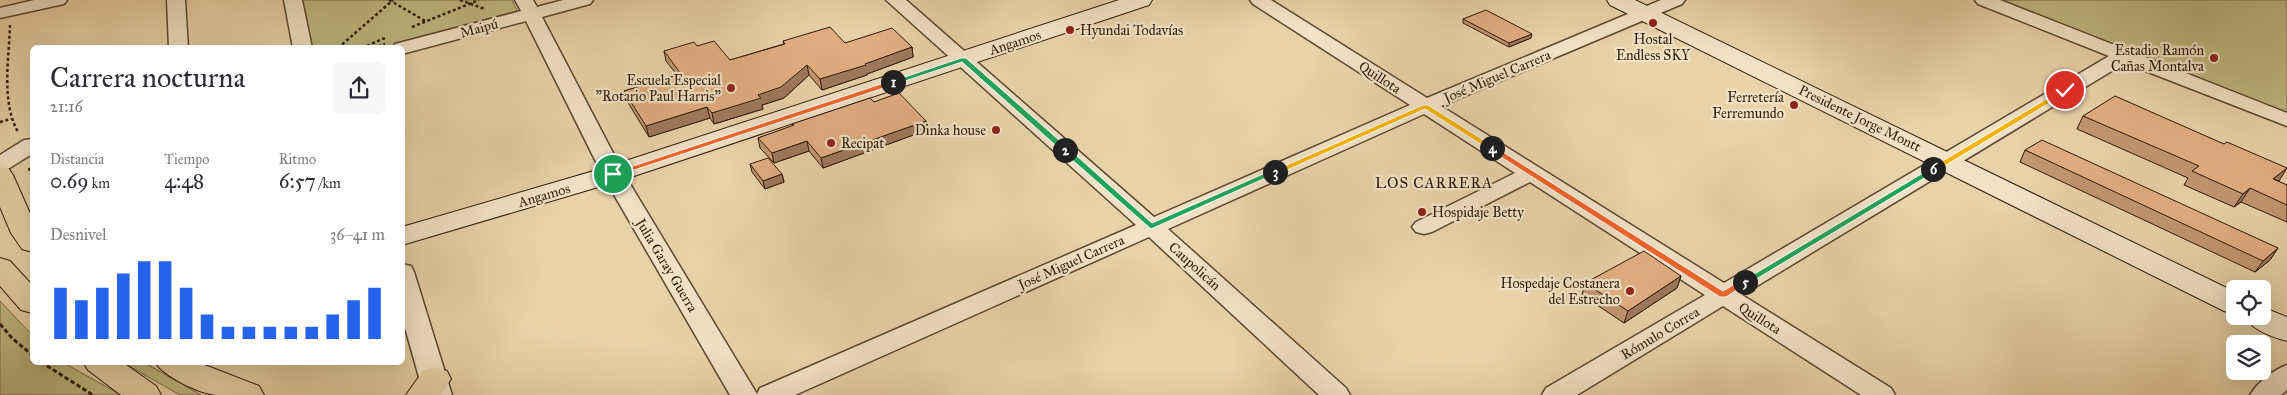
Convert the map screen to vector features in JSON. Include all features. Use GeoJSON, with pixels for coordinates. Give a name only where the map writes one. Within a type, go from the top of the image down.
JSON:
{"type":"FeatureCollection","features":[{"type":"Feature","properties":{"kind":"main road"},"geometry":{"type":"LineString","coordinates":[[0,175],[30,240]]}},
{"type":"Feature","properties":{"kind":"main road"},"geometry":{"type":"LineString","coordinates":[[0,268],[30,301]]}},
{"type":"Feature","properties":{"kind":"main road"},"geometry":{"type":"LineString","coordinates":[[103,365],[144,395]]}},
{"type":"Feature","properties":{"kind":"main road"},"geometry":{"type":"LineString","coordinates":[[176,365],[188,372],[243,393]]}},
{"type":"Feature","properties":{"kind":"main road"},"geometry":{"type":"LineString","coordinates":[[215,365],[243,393]]}},
{"type":"Feature","properties":{"kind":"street"},"geometry":{"type":"LineString","coordinates":[[5,12],[58,0]]}},
{"type":"Feature","properties":{"kind":"street"},"geometry":{"type":"LineString","coordinates":[[176,0],[180,45]]}},
{"type":"Feature","properties":{"kind":"street"},"geometry":{"type":"LineString","coordinates":[[293,0],[302,45]]}},
{"type":"Feature","properties":{"kind":"street","name":"Maipú"},"geometry":{"type":"LineString","coordinates":[[396,42],[527,7],[584,0]]}},
{"type":"Feature","properties":{"kind":"street","name":"Caupolicán"},"geometry":{"type":"LineString","coordinates":[[895,0],[1151,226],[1336,395]]}},
{"type":"Feature","properties":{"kind":"street","name":"Angamos"},"geometry":{"type":"LineString","coordinates":[[405,235],[613,174],[1141,0]]}},
{"type":"Feature","properties":{"kind":"street","name":"Quillota"},"geometry":{"type":"LineString","coordinates":[[1259,0],[1880,395]]}},
{"type":"Feature","properties":{"kind":"street","name":"Presidente Jorge Montt"},"geometry":{"type":"LineString","coordinates":[[1618,0],[1947,160],[2226,300]]}},
{"type":"Feature","properties":{"kind":"street","name":"José Miguel Carrera"},"geometry":{"type":"LineString","coordinates":[[770,395],[1426,106],[1676,0]]}},
{"type":"Feature","properties":{"kind":"street"},"geometry":{"type":"LineString","coordinates":[[1984,0],[2287,120]]}},
{"type":"Feature","properties":{"kind":"street","name":"Julia Garay Guerra"},"geometry":{"type":"LineString","coordinates":[[527,7],[613,174],[744,395]]}},
{"type":"Feature","properties":{"kind":"street","name":"Rómulo Correa"},"geometry":{"type":"LineString","coordinates":[[1556,395],[2124,55]]}},
{"type":"Feature","properties":{"kind":"street"},"geometry":{"type":"LineString","coordinates":[[0,164],[21,146]]}},
{"type":"Feature","properties":{"kind":"street"},"geometry":{"type":"LineString","coordinates":[[1424,227],[1532,173]]}},
{"type":"Feature","properties":{"kind":"street"},"geometry":{"type":"LineString","coordinates":[[405,284],[432,390]]}},
{"type":"Feature","properties":{"kind":"street"},"geometry":{"type":"LineString","coordinates":[[2271,322],[2287,330]]}},
{"type":"Feature","properties":{"kind":"street"},"geometry":{"type":"LineString","coordinates":[[2264,395],[2287,375]]}},
{"type":"Feature","properties":{"kind":"path"},"geometry":{"type":"LineString","coordinates":[[341,45],[391,0],[434,25]]}},
{"type":"Feature","properties":{"kind":"path"},"geometry":{"type":"LineString","coordinates":[[408,29],[479,0]]}},
{"type":"Feature","properties":{"kind":"path"},"geometry":{"type":"LineString","coordinates":[[5,12],[8,102],[11,119],[18,130],[21,146]]}},
{"type":"Feature","properties":{"kind":"path"},"geometry":{"type":"LineString","coordinates":[[379,45],[396,42]]}},
{"type":"Feature","properties":{"kind":"path"},"geometry":{"type":"LineString","coordinates":[[0,122],[11,119]]}},
{"type":"Feature","properties":{"kind":"path"},"geometry":{"type":"LineString","coordinates":[[0,324],[12,338],[30,353]]}},
{"type":"Feature","properties":{"kind":"path"},"geometry":{"type":"LineString","coordinates":[[47,365],[93,395]]}},
{"type":"Feature","properties":{"kind":"shaded area"},"geometry":{"type":"Polygon","coordinates":[[[300,0],[512,0],[519,14],[405,46],[310,45],[300,0]]]}},
{"type":"Feature","properties":{"kind":"shaded area","name":"Estadio Ramón Cañas Montalva"},"geometry":{"type":"Polygon","coordinates":[[[1995,0],[2287,0],[2287,115],[1995,0]]]}},
{"type":"Feature","properties":{"kind":"shaded area"},"geometry":{"type":"Polygon","coordinates":[[[0,301],[30,333],[30,365],[68,365],[121,395],[0,395],[0,301]]]}},
{"type":"Feature","properties":{"kind":"shaded area"},"geometry":{"type":"Polygon","coordinates":[[[128,365],[148,365],[201,395],[180,395],[128,365]]]}},
{"type":"Feature","properties":{"kind":"building"},"geometry":{"type":"Polygon","coordinates":[[[1486,10],[1532,34],[1509,43],[1463,19],[1486,10]]]}},
{"type":"Feature","properties":{"kind":"building","name":"Escuela Especial \"Rotario Paul Harris\""},"geometry":{"type":"Polygon","coordinates":[[[830,27],[845,43],[892,28],[912,47],[866,65],[820,79],[807,65],[781,87],[758,95],[761,98],[712,113],[707,107],[646,126],[624,91],[681,74],[664,51],[694,42],[697,46],[714,41],[730,60],[785,44],[783,41],[830,27]]]}},
{"type":"Feature","properties":{"kind":"building"},"geometry":{"type":"Polygon","coordinates":[[[899,93],[926,121],[821,158],[807,141],[772,153],[758,138],[794,125],[792,124],[870,98],[874,102],[899,93]]]}},
{"type":"Feature","properties":{"kind":"building"},"geometry":{"type":"Polygon","coordinates":[[[2115,96],[2224,144],[2227,142],[2287,168],[2273,179],[2287,185],[2287,205],[2250,188],[2243,194],[2192,171],[2199,166],[2083,116],[2115,96]]]}},
{"type":"Feature","properties":{"kind":"building"},"geometry":{"type":"Polygon","coordinates":[[[2042,140],[2278,248],[2263,261],[2025,150],[2042,140]]]}},
{"type":"Feature","properties":{"kind":"building"},"geometry":{"type":"Polygon","coordinates":[[[768,158],[782,174],[763,181],[750,164],[768,158]]]}},
{"type":"Feature","properties":{"kind":"building","name":"Hospedaje Costanera del Estrecho"},"geometry":{"type":"Polygon","coordinates":[[[1644,251],[1681,276],[1628,311],[1585,283],[1644,251]]]}},
{"type":"Feature","properties":{"kind":"place","name":"Hostal Endless SKY"},"geometry":{"type":"Point","coordinates":[1653,23]}},
{"type":"Feature","properties":{"kind":"place","name":"Hyundai Todavías"},"geometry":{"type":"Point","coordinates":[1070,30]}},
{"type":"Feature","properties":{"kind":"place","name":"Estadio Ramón Cañas Montalva"},"geometry":{"type":"Point","coordinates":[2214,58]}},
{"type":"Feature","properties":{"kind":"place","name":"Escuela Especial \"Rotario Paul Harris\""},"geometry":{"type":"Point","coordinates":[731,88]}},
{"type":"Feature","properties":{"kind":"place","name":"Ferretería Ferremundo"},"geometry":{"type":"Point","coordinates":[1794,105]}},
{"type":"Feature","properties":{"kind":"place","name":"Dinka house"},"geometry":{"type":"Point","coordinates":[996,130]}},
{"type":"Feature","properties":{"kind":"place","name":"Recipat"},"geometry":{"type":"Point","coordinates":[831,143]}},
{"type":"Feature","properties":{"kind":"place","name":"Hospidaje Betty"},"geometry":{"type":"Point","coordinates":[1422,212]}},
{"type":"Feature","properties":{"kind":"place","name":"Hospedaje Costanera del Estrecho"},"geometry":{"type":"Point","coordinates":[1630,291]}},
{"type":"Feature","properties":{"kind":"district","name":"LOS CARRERA"},"geometry":{"type":"Point","coordinates":[1434,183]}},
{"type":"Feature","properties":{"kind":"route"},"geometry":{"type":"LineString","coordinates":[[613,174],[963,59],[1151,226],[1426,106],[1723,295],[2065,90]]}}]}
